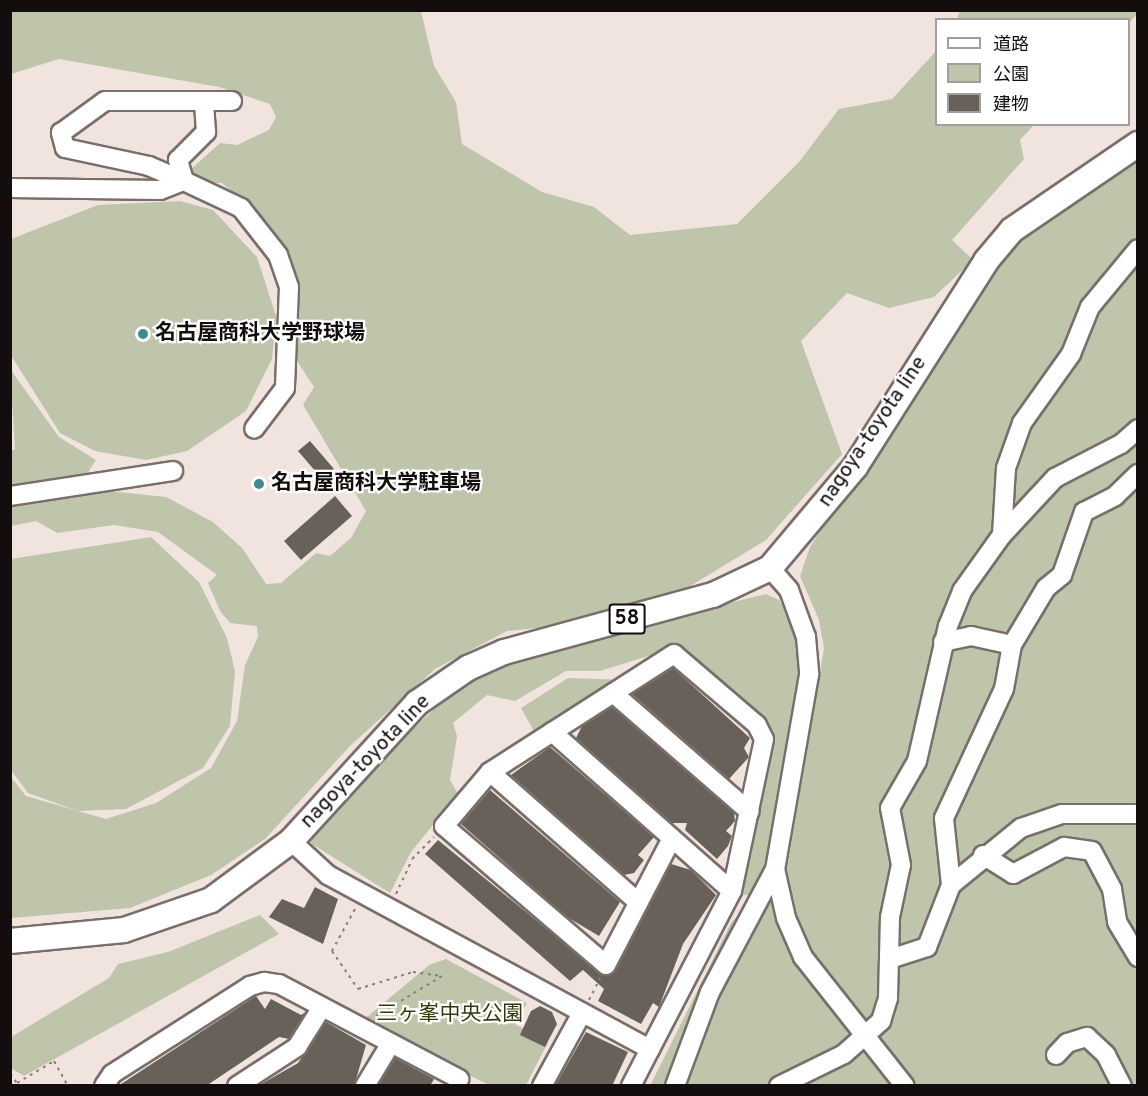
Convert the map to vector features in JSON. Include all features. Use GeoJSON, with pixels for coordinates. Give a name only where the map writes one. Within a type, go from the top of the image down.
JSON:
{"type":"FeatureCollection","features":[{"type":"Feature","properties":{"kind":"main road","name":"nagoya-toyota line"},"geometry":{"type":"LineString","coordinates":[[10,941],[124,930],[184,913],[232,889],[291,841],[417,704],[468,668],[504,652],[713,595],[770,568],[855,467],[974,279],[1012,230],[1137,144]]}},
{"type":"Feature","properties":{"kind":"street"},"geometry":{"type":"LineString","coordinates":[[232,101],[204,103],[105,101],[61,133],[65,148],[148,166],[241,208],[278,255],[289,287],[285,388],[273,410],[254,429]]}},
{"type":"Feature","properties":{"kind":"street"},"geometry":{"type":"LineString","coordinates":[[184,181],[178,160],[206,132],[204,103]]}},
{"type":"Feature","properties":{"kind":"street"},"geometry":{"type":"LineString","coordinates":[[10,188],[160,190],[184,181]]}},
{"type":"Feature","properties":{"kind":"street"},"geometry":{"type":"LineString","coordinates":[[1002,535],[1006,468],[1022,423],[1071,354],[1090,307],[1137,249]]}},
{"type":"Feature","properties":{"kind":"street"},"geometry":{"type":"LineString","coordinates":[[779,1086],[867,1039],[881,1021],[893,958],[890,918],[900,864],[890,808],[917,761],[943,642],[962,591],[1002,535],[1055,478],[1120,444],[1137,429]]}},
{"type":"Feature","properties":{"kind":"street"},"geometry":{"type":"LineString","coordinates":[[10,496],[173,471]]}},
{"type":"Feature","properties":{"kind":"street"},"geometry":{"type":"LineString","coordinates":[[951,885],[944,818],[1004,689],[1012,645],[1046,588],[1062,575],[1084,512],[1115,496],[1137,474]]}},
{"type":"Feature","properties":{"kind":"street"},"geometry":{"type":"LineString","coordinates":[[675,1086],[710,992],[775,869],[809,675],[806,637],[789,590],[770,568]]}},
{"type":"Feature","properties":{"kind":"street"},"geometry":{"type":"LineString","coordinates":[[943,642],[971,636],[1012,645]]}},
{"type":"Feature","properties":{"kind":"street"},"geometry":{"type":"LineString","coordinates":[[631,1086],[732,891],[764,740],[758,725],[674,654],[489,772],[444,826],[606,965],[672,838]]}},
{"type":"Feature","properties":{"kind":"street"},"geometry":{"type":"LineString","coordinates":[[613,693],[750,812]]}},
{"type":"Feature","properties":{"kind":"street"},"geometry":{"type":"LineString","coordinates":[[552,732],[732,891]]}},
{"type":"Feature","properties":{"kind":"street"},"geometry":{"type":"LineString","coordinates":[[489,772],[639,903]]}},
{"type":"Feature","properties":{"kind":"street"},"geometry":{"type":"LineString","coordinates":[[893,958],[927,947],[951,885],[983,855],[1042,817],[1137,814]]}},
{"type":"Feature","properties":{"kind":"street"},"geometry":{"type":"LineString","coordinates":[[291,841],[328,876],[585,1008],[650,1049]]}},
{"type":"Feature","properties":{"kind":"street"},"geometry":{"type":"LineString","coordinates":[[983,855],[1013,874],[1064,847],[1092,852],[1109,879],[1117,922],[1137,957]]}},
{"type":"Feature","properties":{"kind":"street"},"geometry":{"type":"LineString","coordinates":[[775,869],[803,957],[904,1086]]}},
{"type":"Feature","properties":{"kind":"street"},"geometry":{"type":"LineString","coordinates":[[105,1086],[112,1074],[250,986],[279,984],[462,1083]]}},
{"type":"Feature","properties":{"kind":"street"},"geometry":{"type":"LineString","coordinates":[[237,1086],[297,1047],[322,1007]]}},
{"type":"Feature","properties":{"kind":"street"},"geometry":{"type":"LineString","coordinates":[[542,1086],[585,1008]]}},
{"type":"Feature","properties":{"kind":"street"},"geometry":{"type":"LineString","coordinates":[[1056,1055],[1066,1043],[1087,1036],[1122,1086]]}},
{"type":"Feature","properties":{"kind":"street"},"geometry":{"type":"LineString","coordinates":[[365,1086],[391,1043]]}},
{"type":"Feature","properties":{"kind":"path"},"geometry":{"type":"LineString","coordinates":[[394,899],[412,859],[444,826]]}},
{"type":"Feature","properties":{"kind":"path"},"geometry":{"type":"LineString","coordinates":[[356,906],[332,951],[358,989],[413,972],[442,976],[390,1004],[363,1028]]}},
{"type":"Feature","properties":{"kind":"path"},"geometry":{"type":"LineString","coordinates":[[585,1008],[606,965]]}},
{"type":"Feature","properties":{"kind":"path"},"geometry":{"type":"LineString","coordinates":[[10,1074],[17,1083],[54,1061],[68,1086]]}},
{"type":"Feature","properties":{"kind":"green space"},"geometry":{"type":"Polygon","coordinates":[[[1137,10],[1138,13],[1130,22],[1130,18],[957,18],[960,11],[1137,10]]]}},
{"type":"Feature","properties":{"kind":"green space"},"geometry":{"type":"Polygon","coordinates":[[[11,11],[421,11],[434,66],[456,102],[462,144],[542,192],[594,207],[630,235],[737,224],[799,162],[839,109],[892,99],[935,52],[935,126],[1033,126],[1020,140],[1024,159],[952,240],[973,260],[934,297],[889,308],[847,293],[801,341],[842,454],[766,540],[687,588],[570,625],[507,631],[435,669],[350,746],[265,839],[211,875],[130,908],[11,918],[10,776],[26,796],[106,819],[156,803],[211,768],[237,721],[245,665],[258,637],[257,626],[230,623],[220,611],[208,583],[217,575],[158,532],[114,525],[57,533],[36,521],[11,526],[11,507],[99,490],[166,497],[213,522],[242,548],[266,584],[281,583],[316,553],[330,556],[351,538],[366,511],[303,405],[314,387],[293,355],[278,242],[254,210],[222,183],[201,183],[188,172],[220,143],[237,145],[269,130],[276,117],[270,104],[219,87],[59,59],[11,74],[11,11]]]}},
{"type":"Feature","properties":{"kind":"green space"},"geometry":{"type":"Polygon","coordinates":[[[1137,155],[1137,1085],[650,1086],[731,923],[788,862],[824,648],[819,620],[800,576],[810,547],[964,309],[1013,245],[1061,203],[1137,155]]]}},
{"type":"Feature","properties":{"kind":"green space","name":"名古屋商科大学野球場"},"geometry":{"type":"Polygon","coordinates":[[[180,201],[213,210],[257,257],[276,316],[272,359],[246,411],[187,451],[146,460],[95,451],[60,433],[12,357],[11,239],[98,205],[180,201]]]}},
{"type":"Feature","properties":{"kind":"green space"},"geometry":{"type":"Polygon","coordinates":[[[10,369],[59,437],[96,460],[85,477],[11,491],[11,451],[15,449],[10,369]]]}},
{"type":"Feature","properties":{"kind":"green space"},"geometry":{"type":"Polygon","coordinates":[[[151,537],[199,582],[227,638],[235,671],[230,726],[203,768],[126,809],[78,811],[28,793],[11,770],[11,559],[151,537]]]}},
{"type":"Feature","properties":{"kind":"green space"},"geometry":{"type":"Polygon","coordinates":[[[766,594],[779,600],[796,627],[802,658],[775,824],[756,895],[740,895],[774,731],[671,649],[600,671],[566,671],[515,701],[487,695],[453,723],[457,736],[450,780],[458,794],[411,852],[390,893],[312,844],[305,831],[465,680],[526,652],[766,594]]]}},
{"type":"Feature","properties":{"kind":"green space"},"geometry":{"type":"Polygon","coordinates":[[[568,678],[628,680],[536,735],[521,708],[568,678]]]}},
{"type":"Feature","properties":{"kind":"green space"},"geometry":{"type":"Polygon","coordinates":[[[260,915],[279,934],[24,1076],[11,1068],[11,1037],[109,978],[118,964],[168,952],[260,915]]]}},
{"type":"Feature","properties":{"kind":"green space","name":"三ヶ峯中央公園"},"geometry":{"type":"Polygon","coordinates":[[[446,959],[527,1003],[515,1024],[548,1042],[526,1085],[489,1085],[361,1022],[429,965],[446,959]]]}},
{"type":"Feature","properties":{"kind":"building"},"geometry":{"type":"Polygon","coordinates":[[[310,441],[334,469],[322,479],[298,451],[310,441]]]}},
{"type":"Feature","properties":{"kind":"building"},"geometry":{"type":"Polygon","coordinates":[[[335,496],[352,516],[301,560],[284,541],[335,496]]]}},
{"type":"Feature","properties":{"kind":"building"},"geometry":{"type":"Polygon","coordinates":[[[673,668],[750,738],[744,748],[749,757],[729,779],[632,694],[673,668]]]}},
{"type":"Feature","properties":{"kind":"building"},"geometry":{"type":"Polygon","coordinates":[[[612,707],[734,813],[735,821],[726,831],[732,836],[728,846],[717,859],[685,830],[687,823],[672,823],[576,738],[582,726],[612,707]]]}},
{"type":"Feature","properties":{"kind":"building"},"geometry":{"type":"Polygon","coordinates":[[[550,747],[654,837],[638,855],[644,860],[634,873],[624,875],[511,775],[550,747]]]}},
{"type":"Feature","properties":{"kind":"building"},"geometry":{"type":"Polygon","coordinates":[[[490,790],[620,902],[599,936],[567,917],[461,824],[490,790]]]}},
{"type":"Feature","properties":{"kind":"building"},"geometry":{"type":"Polygon","coordinates":[[[438,840],[604,976],[616,970],[671,864],[691,870],[716,895],[683,944],[659,1007],[653,1003],[641,1024],[598,1001],[604,989],[583,970],[570,981],[425,854],[438,840]]]}},
{"type":"Feature","properties":{"kind":"building"},"geometry":{"type":"Polygon","coordinates":[[[315,887],[338,899],[323,944],[269,917],[282,899],[304,908],[315,887]]]}},
{"type":"Feature","properties":{"kind":"building"},"geometry":{"type":"Polygon","coordinates":[[[256,996],[265,1009],[271,999],[301,1015],[306,1012],[289,1039],[279,1037],[206,1086],[118,1086],[256,996]]]}},
{"type":"Feature","properties":{"kind":"building"},"geometry":{"type":"Polygon","coordinates":[[[540,1006],[552,1012],[557,1024],[545,1047],[520,1035],[531,1011],[540,1006]]]}},
{"type":"Feature","properties":{"kind":"building"},"geometry":{"type":"Polygon","coordinates":[[[326,1022],[366,1045],[354,1086],[258,1086],[298,1063],[326,1022]]]}},
{"type":"Feature","properties":{"kind":"building"},"geometry":{"type":"Polygon","coordinates":[[[586,1032],[628,1052],[612,1086],[555,1086],[586,1032]]]}},
{"type":"Feature","properties":{"kind":"building"},"geometry":{"type":"Polygon","coordinates":[[[395,1058],[434,1079],[430,1086],[378,1086],[395,1058]]]}},
{"type":"Feature","properties":{"kind":"place","name":"名古屋商科大学野球場"},"geometry":{"type":"Point","coordinates":[143,334]}},
{"type":"Feature","properties":{"kind":"place","name":"名古屋商科大学駐車場"},"geometry":{"type":"Point","coordinates":[259,484]}}]}
